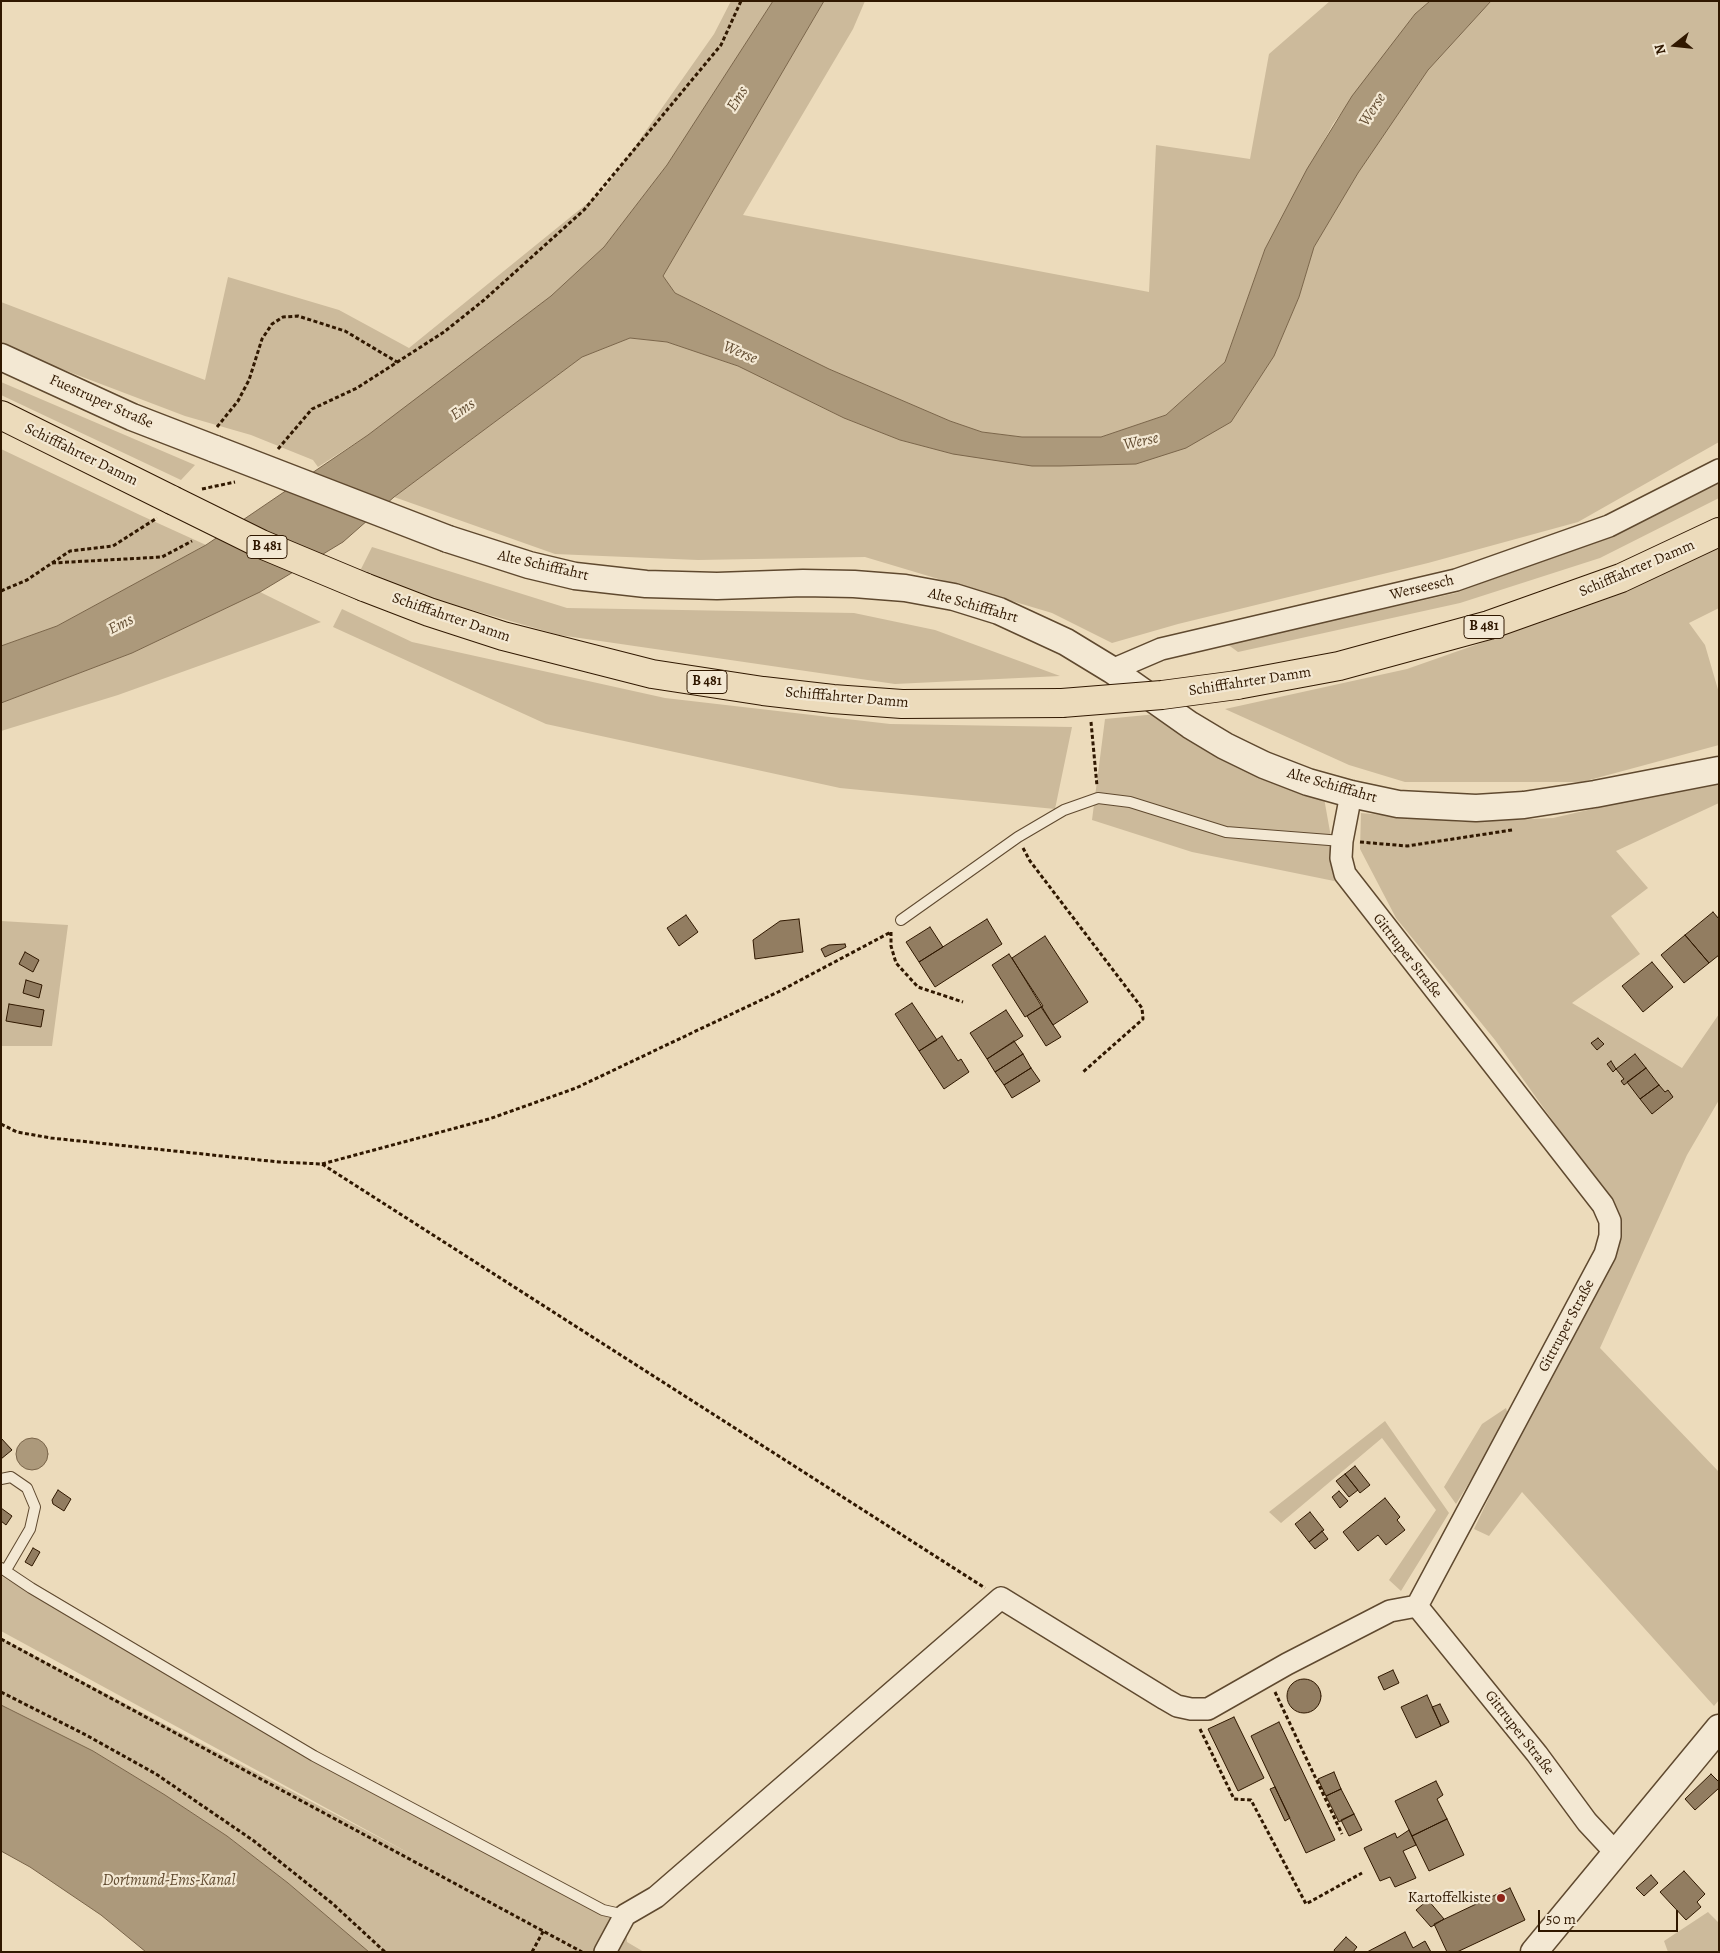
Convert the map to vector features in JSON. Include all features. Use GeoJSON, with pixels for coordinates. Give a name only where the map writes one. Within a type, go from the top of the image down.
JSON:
{"type":"FeatureCollection","features":[{"type":"Feature","properties":{"kind":"highway","name":"Schifffahrter Damm"},"geometry":{"type":"LineString","coordinates":[[1,415],[167,508],[429,612],[503,636],[652,674],[763,691],[902,704],[1062,703],[1162,695],[1237,685],[1339,666],[1433,642],[1489,625],[1621,578],[1719,532]]}},
{"type":"Feature","properties":{"kind":"street","name":"Fuestruper Straße"},"geometry":{"type":"LineString","coordinates":[[1,357],[132,417],[210,441]]}},
{"type":"Feature","properties":{"kind":"street","name":"Alte Schifffahrt"},"geometry":{"type":"LineString","coordinates":[[210,441],[448,539],[529,565],[575,576],[646,584],[717,586],[803,583],[854,584],[905,588],[954,597],[1032,624],[1066,642],[1112,670],[1190,725],[1225,746],[1308,782],[1351,794],[1398,804],[1440,808],[1524,806],[1719,770]]}},
{"type":"Feature","properties":{"kind":"street","name":"Werseesch"},"geometry":{"type":"LineString","coordinates":[[1112,670],[1161,649],[1456,580],[1609,526],[1719,470]]}},
{"type":"Feature","properties":{"kind":"street","name":"Gittruper Straße"},"geometry":{"type":"LineString","coordinates":[[1351,794],[1342,841],[1341,858],[1345,874],[1603,1205],[1610,1221],[1610,1236],[1605,1254],[1417,1606],[1537,1754],[1587,1822],[1615,1852]]}},
{"type":"Feature","properties":{"kind":"street"},"geometry":{"type":"LineString","coordinates":[[605,1952],[625,1916],[656,1897],[1001,1598],[1166,1699],[1178,1706],[1191,1710],[1208,1709],[1266,1676],[1390,1611],[1417,1606]]}},
{"type":"Feature","properties":{"kind":"street"},"geometry":{"type":"LineString","coordinates":[[1534,1952],[1719,1728]]}},
{"type":"Feature","properties":{"kind":"lane"},"geometry":{"type":"LineString","coordinates":[[901,920],[1018,837],[1064,810],[1098,798],[1130,802],[1226,832],[1342,841]]}},
{"type":"Feature","properties":{"kind":"lane"},"geometry":{"type":"LineString","coordinates":[[1,1479],[11,1477],[27,1488],[35,1507],[30,1529],[3,1569],[31,1588],[314,1756],[603,1910],[625,1916]]}},
{"type":"Feature","properties":{"kind":"path"},"geometry":{"type":"LineString","coordinates":[[273,454],[312,409],[357,388],[444,332],[484,300],[584,210],[721,45],[741,1]]}},
{"type":"Feature","properties":{"kind":"path"},"geometry":{"type":"LineString","coordinates":[[210,441],[238,401],[249,380],[262,339],[272,324],[283,317],[298,316],[345,331],[397,362]]}},
{"type":"Feature","properties":{"kind":"path"},"geometry":{"type":"LineString","coordinates":[[201,490],[235,482],[243,476]]}},
{"type":"Feature","properties":{"kind":"path"},"geometry":{"type":"LineString","coordinates":[[1,591],[27,580],[70,551],[113,546],[167,508]]}},
{"type":"Feature","properties":{"kind":"path"},"geometry":{"type":"LineString","coordinates":[[52,563],[162,557],[192,541]]}},
{"type":"Feature","properties":{"kind":"path"},"geometry":{"type":"LineString","coordinates":[[1092,728],[1098,798]]}},
{"type":"Feature","properties":{"kind":"path"},"geometry":{"type":"LineString","coordinates":[[1018,837],[1030,861],[1142,1008],[1142,1019],[1083,1072]]}},
{"type":"Feature","properties":{"kind":"path"},"geometry":{"type":"LineString","coordinates":[[1,1124],[17,1132],[51,1138],[279,1162],[322,1164],[489,1119],[576,1088],[778,992],[891,932],[901,920]]}},
{"type":"Feature","properties":{"kind":"path"},"geometry":{"type":"LineString","coordinates":[[891,932],[891,946],[896,963],[918,987],[963,1002]]}},
{"type":"Feature","properties":{"kind":"path"},"geometry":{"type":"LineString","coordinates":[[322,1164],[1001,1598]]}},
{"type":"Feature","properties":{"kind":"path"},"geometry":{"type":"LineString","coordinates":[[1,1639],[582,1952]]}},
{"type":"Feature","properties":{"kind":"path"},"geometry":{"type":"LineString","coordinates":[[1266,1676],[1342,1834]]}},
{"type":"Feature","properties":{"kind":"path"},"geometry":{"type":"LineString","coordinates":[[1,1692],[86,1735],[156,1774],[254,1841],[333,1904],[385,1952]]}},
{"type":"Feature","properties":{"kind":"path"},"geometry":{"type":"LineString","coordinates":[[1191,1710],[1234,1799],[1251,1800],[1306,1904],[1362,1873]]}},
{"type":"Feature","properties":{"kind":"path"},"geometry":{"type":"LineString","coordinates":[[532,1952],[544,1930]]}},
{"type":"Feature","properties":{"kind":"shaded area"},"geometry":{"type":"Polygon","coordinates":[[[731,1],[773,1],[667,165],[604,247],[551,296],[457,369],[368,435],[318,467],[313,460],[251,435],[185,416],[1,346],[1,302],[205,380],[228,277],[339,310],[409,348],[605,189],[714,34],[731,1]]]}},
{"type":"Feature","properties":{"kind":"shaded area"},"geometry":{"type":"Polygon","coordinates":[[[824,1],[865,1],[853,29],[743,215],[1149,292],[1156,145],[1250,159],[1269,54],[1330,1],[1430,1],[1415,14],[1333,124],[1265,249],[1225,362],[1166,415],[1101,437],[1022,437],[982,432],[950,421],[829,369],[675,293],[663,276],[824,1]]]}},
{"type":"Feature","properties":{"kind":"shaded area"},"geometry":{"type":"Polygon","coordinates":[[[1491,1],[1719,1],[1719,442],[1578,522],[1428,563],[1178,624],[1112,643],[1052,613],[865,557],[698,560],[555,554],[394,497],[582,357],[630,338],[667,342],[738,366],[844,418],[900,440],[953,454],[1217,429],[1231,422],[1274,356],[1299,297],[1314,247],[1358,173],[1428,70],[1491,1]]]}},
{"type":"Feature","properties":{"kind":"shaded area"},"geometry":{"type":"Polygon","coordinates":[[[1,382],[195,465],[181,480],[1,395],[1,382]]]}},
{"type":"Feature","properties":{"kind":"shaded area"},"geometry":{"type":"Polygon","coordinates":[[[1,449],[206,545],[57,626],[1,646],[1,449]]]}},
{"type":"Feature","properties":{"kind":"shaded area"},"geometry":{"type":"Polygon","coordinates":[[[1719,479],[1719,498],[1600,558],[1460,603],[1238,652],[1227,644],[1456,593],[1613,534],[1719,479]]]}},
{"type":"Feature","properties":{"kind":"shaded area"},"geometry":{"type":"Polygon","coordinates":[[[1719,545],[1719,608],[1689,623],[1705,645],[1719,693],[1719,745],[1582,782],[1405,782],[1349,765],[1225,709],[1407,669],[1626,592],[1719,545]]]}},
{"type":"Feature","properties":{"kind":"shaded area"},"geometry":{"type":"Polygon","coordinates":[[[372,547],[567,608],[854,613],[935,630],[1060,676],[895,684],[559,635],[357,577],[372,547]]]}},
{"type":"Feature","properties":{"kind":"shaded area"},"geometry":{"type":"Polygon","coordinates":[[[260,592],[321,622],[118,695],[1,731],[1,703],[132,653],[260,592]]]}},
{"type":"Feature","properties":{"kind":"shaded area"},"geometry":{"type":"Polygon","coordinates":[[[342,609],[412,642],[665,698],[890,724],[1072,727],[1055,809],[840,788],[546,724],[333,627],[342,609]]]}},
{"type":"Feature","properties":{"kind":"shaded area"},"geometry":{"type":"Polygon","coordinates":[[[1157,714],[1244,770],[1324,798],[1339,882],[1192,852],[1092,820],[1105,719],[1157,714]]]}},
{"type":"Feature","properties":{"kind":"shaded area"},"geometry":{"type":"Polygon","coordinates":[[[1719,780],[1719,803],[1616,851],[1648,888],[1611,916],[1640,954],[1572,1003],[1682,1068],[1719,1014],[1719,1100],[1687,1155],[1600,1348],[1719,1472],[1719,1700],[1714,1706],[1522,1492],[1489,1536],[1474,1529],[1517,1439],[1611,1264],[1618,1212],[1495,1040],[1396,918],[1360,849],[1361,813],[1463,822],[1553,818],[1719,780]]]}},
{"type":"Feature","properties":{"kind":"shaded area"},"geometry":{"type":"Polygon","coordinates":[[[1,921],[68,925],[52,1046],[1,1046],[1,921]]]}},
{"type":"Feature","properties":{"kind":"shaded area"},"geometry":{"type":"Polygon","coordinates":[[[1506,1408],[1509,1418],[1456,1504],[1444,1487],[1482,1424],[1506,1408]]]}},
{"type":"Feature","properties":{"kind":"shaded area"},"geometry":{"type":"Polygon","coordinates":[[[1385,1421],[1449,1513],[1401,1591],[1389,1580],[1436,1510],[1382,1438],[1281,1523],[1269,1512],[1385,1421]]]}},
{"type":"Feature","properties":{"kind":"shaded area"},"geometry":{"type":"Polygon","coordinates":[[[1,1576],[28,1592],[34,1583],[308,1746],[615,1914],[625,1915],[627,1942],[644,1952],[369,1952],[288,1883],[227,1836],[93,1751],[1,1705],[1,1638],[418,1858],[1,1631],[1,1576]]]}},
{"type":"Feature","properties":{"kind":"shaded area"},"geometry":{"type":"Polygon","coordinates":[[[1708,1912],[1719,1923],[1719,1952],[1668,1952],[1664,1941],[1708,1912]]]}},
{"type":"Feature","properties":{"kind":"water"},"geometry":{"type":"Polygon","coordinates":[[[773,1],[824,1],[663,276],[675,293],[829,369],[950,421],[982,432],[1022,437],[1101,437],[1166,415],[1225,362],[1265,249],[1307,169],[1352,96],[1415,14],[1430,1],[1491,1],[1428,70],[1358,173],[1314,247],[1299,297],[1274,356],[1231,422],[1186,448],[1136,464],[1060,466],[1032,466],[953,454],[900,440],[844,418],[738,366],[667,342],[630,338],[582,357],[394,497],[343,542],[260,592],[132,653],[1,703],[1,646],[57,626],[206,545],[368,435],[551,296],[604,247],[667,165],[773,1]]]}},
{"type":"Feature","properties":{"kind":"water"},"geometry":{"type":"Polygon","coordinates":[[[32,1438],[38,1439],[43,1443],[47,1448],[47,1460],[43,1465],[38,1469],[32,1470],[26,1469],[21,1465],[17,1460],[16,1454],[17,1448],[21,1443],[26,1439],[32,1438]]]}},
{"type":"Feature","properties":{"kind":"water","name":"Dortmund-Ems-Kanal"},"geometry":{"type":"Polygon","coordinates":[[[1,1705],[93,1751],[227,1836],[288,1883],[369,1952],[146,1952],[101,1915],[30,1867],[1,1851],[1,1705]]]}},
{"type":"Feature","properties":{"kind":"building"},"geometry":{"type":"Polygon","coordinates":[[[1713,912],[1719,919],[1719,955],[1709,963],[1685,935],[1713,912]]]}},
{"type":"Feature","properties":{"kind":"building"},"geometry":{"type":"Polygon","coordinates":[[[686,915],[698,932],[679,946],[667,928],[686,915]]]}},
{"type":"Feature","properties":{"kind":"building"},"geometry":{"type":"Polygon","coordinates":[[[799,919],[803,952],[755,959],[753,940],[780,921],[799,919]]]}},
{"type":"Feature","properties":{"kind":"building"},"geometry":{"type":"Polygon","coordinates":[[[987,919],[1002,944],[935,987],[919,962],[987,919]]]}},
{"type":"Feature","properties":{"kind":"building"},"geometry":{"type":"Polygon","coordinates":[[[930,927],[943,947],[919,962],[906,942],[930,927]]]}},
{"type":"Feature","properties":{"kind":"building"},"geometry":{"type":"Polygon","coordinates":[[[1685,935],[1709,963],[1684,983],[1661,955],[1685,935]]]}},
{"type":"Feature","properties":{"kind":"building"},"geometry":{"type":"Polygon","coordinates":[[[1045,936],[1088,1002],[1053,1025],[1012,958],[1045,936]]]}},
{"type":"Feature","properties":{"kind":"building"},"geometry":{"type":"Polygon","coordinates":[[[845,944],[846,947],[825,957],[821,949],[829,945],[845,944]]]}},
{"type":"Feature","properties":{"kind":"building"},"geometry":{"type":"Polygon","coordinates":[[[25,952],[39,960],[33,972],[19,964],[25,952]]]}},
{"type":"Feature","properties":{"kind":"building"},"geometry":{"type":"Polygon","coordinates":[[[1009,954],[1043,1006],[1025,1017],[992,965],[1009,954]]]}},
{"type":"Feature","properties":{"kind":"building"},"geometry":{"type":"Polygon","coordinates":[[[1652,962],[1673,987],[1643,1012],[1622,986],[1652,962]]]}},
{"type":"Feature","properties":{"kind":"building"},"geometry":{"type":"Polygon","coordinates":[[[26,980],[42,985],[39,998],[23,993],[26,980]]]}},
{"type":"Feature","properties":{"kind":"building"},"geometry":{"type":"Polygon","coordinates":[[[912,1003],[937,1040],[919,1051],[895,1014],[912,1003]]]}},
{"type":"Feature","properties":{"kind":"building"},"geometry":{"type":"Polygon","coordinates":[[[9,1004],[44,1010],[41,1027],[6,1021],[9,1004]]]}},
{"type":"Feature","properties":{"kind":"building"},"geometry":{"type":"Polygon","coordinates":[[[1041,1007],[1061,1037],[1046,1046],[1027,1016],[1041,1007]]]}},
{"type":"Feature","properties":{"kind":"building"},"geometry":{"type":"Polygon","coordinates":[[[1006,1010],[1023,1036],[987,1059],[970,1033],[1006,1010]]]}},
{"type":"Feature","properties":{"kind":"building"},"geometry":{"type":"Polygon","coordinates":[[[942,1036],[958,1061],[961,1059],[969,1072],[944,1089],[919,1051],[942,1036]]]}},
{"type":"Feature","properties":{"kind":"building"},"geometry":{"type":"Polygon","coordinates":[[[1598,1038],[1604,1044],[1597,1050],[1591,1043],[1598,1038]]]}},
{"type":"Feature","properties":{"kind":"building"},"geometry":{"type":"Polygon","coordinates":[[[1014,1041],[1023,1054],[995,1072],[987,1059],[1014,1041]]]}},
{"type":"Feature","properties":{"kind":"building"},"geometry":{"type":"Polygon","coordinates":[[[1023,1054],[1031,1068],[1004,1085],[995,1072],[1023,1054]]]}},
{"type":"Feature","properties":{"kind":"building"},"geometry":{"type":"Polygon","coordinates":[[[1635,1054],[1646,1068],[1624,1085],[1621,1081],[1624,1079],[1616,1069],[1635,1054]]]}},
{"type":"Feature","properties":{"kind":"building"},"geometry":{"type":"Polygon","coordinates":[[[1611,1061],[1616,1069],[1613,1072],[1607,1064],[1611,1061]]]}},
{"type":"Feature","properties":{"kind":"building"},"geometry":{"type":"Polygon","coordinates":[[[1031,1068],[1040,1081],[1012,1098],[1004,1085],[1031,1068]]]}},
{"type":"Feature","properties":{"kind":"building"},"geometry":{"type":"Polygon","coordinates":[[[1646,1068],[1659,1085],[1640,1099],[1627,1082],[1646,1068]]]}},
{"type":"Feature","properties":{"kind":"building"},"geometry":{"type":"Polygon","coordinates":[[[1659,1085],[1665,1092],[1668,1090],[1673,1097],[1652,1114],[1640,1099],[1659,1085]]]}},
{"type":"Feature","properties":{"kind":"building"},"geometry":{"type":"Polygon","coordinates":[[[1,1438],[12,1450],[1,1459],[1,1438]]]}},
{"type":"Feature","properties":{"kind":"building"},"geometry":{"type":"Polygon","coordinates":[[[1355,1466],[1370,1485],[1360,1493],[1345,1474],[1355,1466]]]}},
{"type":"Feature","properties":{"kind":"building"},"geometry":{"type":"Polygon","coordinates":[[[1345,1474],[1358,1490],[1349,1497],[1336,1481],[1345,1474]]]}},
{"type":"Feature","properties":{"kind":"building"},"geometry":{"type":"Polygon","coordinates":[[[58,1490],[71,1499],[64,1511],[53,1504],[52,1500],[58,1490]]]}},
{"type":"Feature","properties":{"kind":"building"},"geometry":{"type":"Polygon","coordinates":[[[1339,1491],[1348,1501],[1340,1508],[1332,1497],[1339,1491]]]}},
{"type":"Feature","properties":{"kind":"building"},"geometry":{"type":"Polygon","coordinates":[[[1385,1498],[1400,1517],[1397,1520],[1405,1530],[1386,1545],[1378,1535],[1358,1551],[1343,1532],[1385,1498]]]}},
{"type":"Feature","properties":{"kind":"building"},"geometry":{"type":"Polygon","coordinates":[[[1,1508],[12,1516],[6,1525],[1,1521],[1,1508]]]}},
{"type":"Feature","properties":{"kind":"building"},"geometry":{"type":"Polygon","coordinates":[[[1310,1512],[1324,1530],[1309,1542],[1295,1524],[1310,1512]]]}},
{"type":"Feature","properties":{"kind":"building"},"geometry":{"type":"Polygon","coordinates":[[[1322,1531],[1328,1539],[1315,1549],[1309,1542],[1322,1531]]]}},
{"type":"Feature","properties":{"kind":"building"},"geometry":{"type":"Polygon","coordinates":[[[33,1548],[40,1552],[32,1566],[25,1562],[33,1548]]]}},
{"type":"Feature","properties":{"kind":"building"},"geometry":{"type":"Polygon","coordinates":[[[1393,1670],[1399,1683],[1384,1690],[1378,1677],[1393,1670]]]}},
{"type":"Feature","properties":{"kind":"building"},"geometry":{"type":"Polygon","coordinates":[[[1304,1679],[1311,1680],[1316,1684],[1320,1689],[1320,1703],[1316,1708],[1311,1712],[1304,1713],[1297,1712],[1292,1708],[1288,1703],[1287,1696],[1288,1689],[1292,1684],[1297,1680],[1304,1679]]]}},
{"type":"Feature","properties":{"kind":"building"},"geometry":{"type":"Polygon","coordinates":[[[1427,1695],[1441,1726],[1416,1738],[1401,1707],[1427,1695]]]}},
{"type":"Feature","properties":{"kind":"building"},"geometry":{"type":"Polygon","coordinates":[[[1440,1704],[1449,1722],[1441,1726],[1432,1707],[1440,1704]]]}},
{"type":"Feature","properties":{"kind":"building"},"geometry":{"type":"Polygon","coordinates":[[[1234,1717],[1264,1778],[1238,1791],[1208,1729],[1234,1717]]]}},
{"type":"Feature","properties":{"kind":"building"},"geometry":{"type":"Polygon","coordinates":[[[1279,1722],[1335,1840],[1306,1853],[1251,1736],[1279,1722]]]}},
{"type":"Feature","properties":{"kind":"building"},"geometry":{"type":"Polygon","coordinates":[[[1334,1772],[1341,1789],[1326,1796],[1318,1779],[1334,1772]]]}},
{"type":"Feature","properties":{"kind":"building"},"geometry":{"type":"Polygon","coordinates":[[[1711,1774],[1719,1782],[1719,1788],[1695,1810],[1685,1799],[1711,1774]]]}},
{"type":"Feature","properties":{"kind":"building"},"geometry":{"type":"Polygon","coordinates":[[[1436,1781],[1443,1795],[1437,1799],[1447,1819],[1412,1836],[1395,1801],[1436,1781]]]}},
{"type":"Feature","properties":{"kind":"building"},"geometry":{"type":"Polygon","coordinates":[[[1275,1787],[1290,1818],[1285,1821],[1270,1789],[1275,1787]]]}},
{"type":"Feature","properties":{"kind":"building"},"geometry":{"type":"Polygon","coordinates":[[[1341,1789],[1354,1814],[1339,1822],[1326,1796],[1341,1789]]]}},
{"type":"Feature","properties":{"kind":"building"},"geometry":{"type":"Polygon","coordinates":[[[1354,1814],[1362,1830],[1349,1836],[1341,1820],[1354,1814]]]}},
{"type":"Feature","properties":{"kind":"building"},"geometry":{"type":"Polygon","coordinates":[[[1447,1819],[1464,1855],[1429,1871],[1412,1836],[1447,1819]]]}},
{"type":"Feature","properties":{"kind":"building"},"geometry":{"type":"Polygon","coordinates":[[[1409,1830],[1416,1845],[1403,1851],[1416,1878],[1395,1887],[1390,1877],[1380,1881],[1364,1848],[1395,1833],[1397,1838],[1409,1830]]]}},
{"type":"Feature","properties":{"kind":"building"},"geometry":{"type":"Polygon","coordinates":[[[1684,1871],[1705,1894],[1697,1902],[1701,1907],[1686,1920],[1660,1892],[1684,1871]]]}},
{"type":"Feature","properties":{"kind":"building"},"geometry":{"type":"Polygon","coordinates":[[[1651,1875],[1658,1883],[1644,1896],[1636,1888],[1651,1875]]]}},
{"type":"Feature","properties":{"kind":"building"},"geometry":{"type":"Polygon","coordinates":[[[1510,1888],[1525,1920],[1457,1952],[1447,1952],[1434,1924],[1510,1888]]]}},
{"type":"Feature","properties":{"kind":"building"},"geometry":{"type":"Polygon","coordinates":[[[1428,1900],[1444,1919],[1431,1927],[1416,1910],[1428,1900]]]}},
{"type":"Feature","properties":{"kind":"building"},"geometry":{"type":"Polygon","coordinates":[[[1405,1932],[1413,1948],[1425,1941],[1431,1952],[1367,1952],[1405,1932]]]}},
{"type":"Feature","properties":{"kind":"building"},"geometry":{"type":"Polygon","coordinates":[[[1346,1937],[1357,1947],[1353,1952],[1335,1952],[1334,1950],[1346,1937]]]}},
{"type":"Feature","properties":{"kind":"place","name":"Kartoffelkiste"},"geometry":{"type":"Point","coordinates":[1501,1898]}},
{"type":"Feature","properties":{"kind":"water label","name":"Ems"},"geometry":{"type":"Point","coordinates":[738,99]}},
{"type":"Feature","properties":{"kind":"water label","name":"Werse"},"geometry":{"type":"Point","coordinates":[1373,110]}},
{"type":"Feature","properties":{"kind":"water label","name":"Werse"},"geometry":{"type":"Point","coordinates":[740,353]}},
{"type":"Feature","properties":{"kind":"water label","name":"Ems"},"geometry":{"type":"Point","coordinates":[463,410]}},
{"type":"Feature","properties":{"kind":"water label","name":"Werse"},"geometry":{"type":"Point","coordinates":[1141,442]}},
{"type":"Feature","properties":{"kind":"water label","name":"Ems"},"geometry":{"type":"Point","coordinates":[121,625]}}]}
